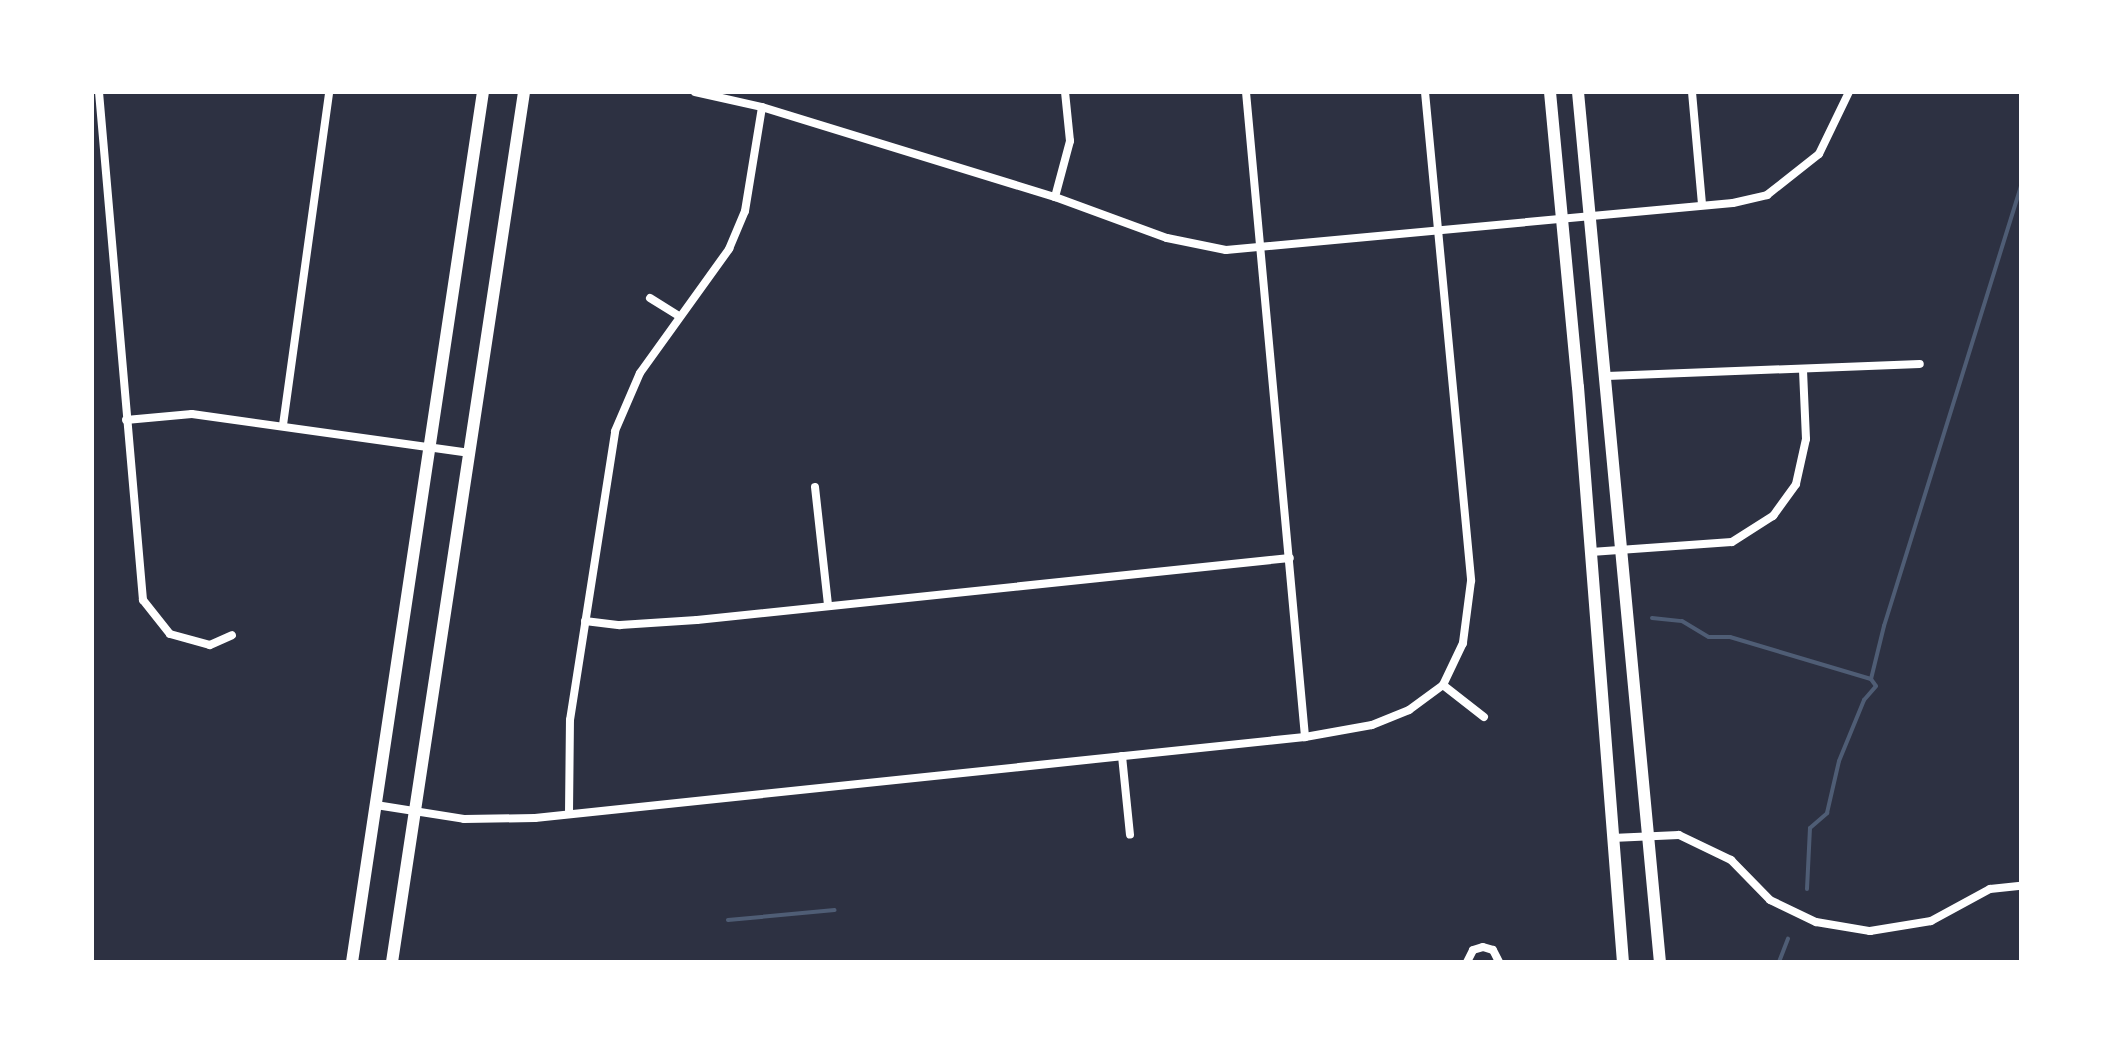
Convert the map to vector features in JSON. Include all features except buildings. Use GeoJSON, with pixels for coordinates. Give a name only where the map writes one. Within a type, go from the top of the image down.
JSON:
{"type":"FeatureCollection","features":[{"type":"Feature","properties":{"kind":"main road"},"geometry":{"type":"LineString","coordinates":[[352,962],[483,92]]}},
{"type":"Feature","properties":{"kind":"main road"},"geometry":{"type":"LineString","coordinates":[[392,962],[418,812],[468,453],[524,92]]}},
{"type":"Feature","properties":{"kind":"main road"},"geometry":{"type":"LineString","coordinates":[[1550,92],[1623,962]]}},
{"type":"Feature","properties":{"kind":"main road"},"geometry":{"type":"LineString","coordinates":[[1578,92],[1660,962]]}},
{"type":"Feature","properties":{"kind":"street"},"geometry":{"type":"LineString","coordinates":[[99,92],[143,600],[170,634],[210,645],[232,635]]}},
{"type":"Feature","properties":{"kind":"street"},"geometry":{"type":"LineString","coordinates":[[283,425],[329,92]]}},
{"type":"Feature","properties":{"kind":"street"},"geometry":{"type":"LineString","coordinates":[[695,92],[762,107],[1055,197],[1196,245],[1260,248],[1702,205],[1767,195],[1798,175],[1829,142],[1849,92]]}},
{"type":"Feature","properties":{"kind":"street"},"geometry":{"type":"LineString","coordinates":[[1055,197],[1070,141],[1065,92]]}},
{"type":"Feature","properties":{"kind":"street"},"geometry":{"type":"LineString","coordinates":[[1246,92],[1305,737]]}},
{"type":"Feature","properties":{"kind":"street"},"geometry":{"type":"LineString","coordinates":[[376,805],[486,821],[1305,737],[1372,725],[1409,710],[1443,685],[1463,643],[1471,581],[1425,92]]}},
{"type":"Feature","properties":{"kind":"street"},"geometry":{"type":"LineString","coordinates":[[1692,92],[1702,205]]}},
{"type":"Feature","properties":{"kind":"street"},"geometry":{"type":"LineString","coordinates":[[569,813],[566,765],[615,431],[640,373],[677,315],[729,249],[745,211],[762,107]]}},
{"type":"Feature","properties":{"kind":"street"},"geometry":{"type":"LineString","coordinates":[[650,298],[677,315]]}},
{"type":"Feature","properties":{"kind":"street"},"geometry":{"type":"LineString","coordinates":[[1607,376],[1920,364]]}},
{"type":"Feature","properties":{"kind":"street"},"geometry":{"type":"LineString","coordinates":[[1591,552],[1732,542],[1773,516],[1796,484],[1806,439],[1803,369]]}},
{"type":"Feature","properties":{"kind":"street"},"geometry":{"type":"LineString","coordinates":[[126,420],[192,414],[468,453]]}},
{"type":"Feature","properties":{"kind":"street"},"geometry":{"type":"LineString","coordinates":[[815,487],[828,604]]}},
{"type":"Feature","properties":{"kind":"street"},"geometry":{"type":"LineString","coordinates":[[585,621],[620,625],[697,620],[1290,558]]}},
{"type":"Feature","properties":{"kind":"street"},"geometry":{"type":"LineString","coordinates":[[1443,685],[1484,717]]}},
{"type":"Feature","properties":{"kind":"street"},"geometry":{"type":"LineString","coordinates":[[1122,756],[1130,835]]}},
{"type":"Feature","properties":{"kind":"street"},"geometry":{"type":"LineString","coordinates":[[1612,838],[1679,835],[1731,860],[1770,900],[1816,922],[1870,931],[1931,921],[1990,889],[2021,886]]}},
{"type":"Feature","properties":{"kind":"street"},"geometry":{"type":"LineString","coordinates":[[1467,962],[1473,950],[1483,947],[1493,950],[1499,962]]}},
{"type":"Feature","properties":{"kind":"waterway"},"geometry":{"type":"LineString","coordinates":[[1807,889],[1810,828],[1827,813],[1839,761],[1864,700],[1876,686],[1871,679],[1884,626],[2021,185]]}},
{"type":"Feature","properties":{"kind":"waterway"},"geometry":{"type":"LineString","coordinates":[[1652,618],[1682,621],[1709,637],[1730,637],[1871,679]]}},
{"type":"Feature","properties":{"kind":"waterway"},"geometry":{"type":"LineString","coordinates":[[728,920],[835,910]]}},
{"type":"Feature","properties":{"kind":"waterway"},"geometry":{"type":"LineString","coordinates":[[1779,962],[1788,939]]}}]}
